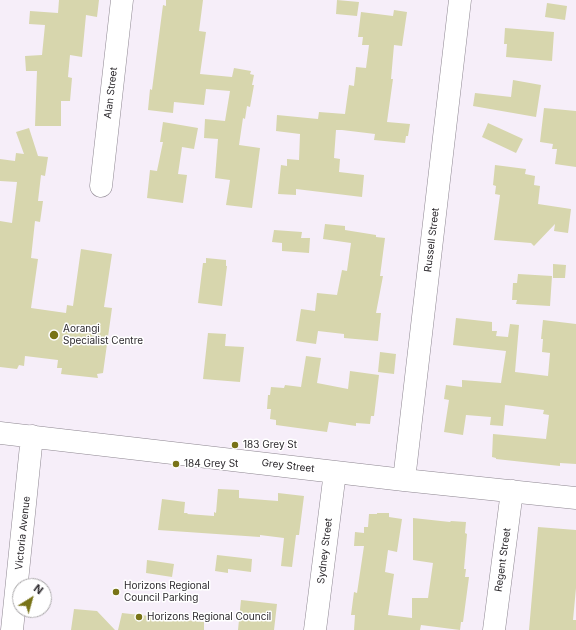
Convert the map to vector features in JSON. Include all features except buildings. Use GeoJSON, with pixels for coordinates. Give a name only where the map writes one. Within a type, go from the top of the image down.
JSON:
{"type":"FeatureCollection","features":[{"type":"Feature","properties":{"kind":"street","name":"Alan Street"},"geometry":{"type":"LineString","coordinates":[[101,186],[122,0]]}},
{"type":"Feature","properties":{"kind":"street","name":"Russell Street"},"geometry":{"type":"LineString","coordinates":[[404,480],[460,0]]}},
{"type":"Feature","properties":{"kind":"street","name":"Grey Street"},"geometry":{"type":"LineString","coordinates":[[0,433],[404,480],[512,490],[576,498]]}},
{"type":"Feature","properties":{"kind":"street","name":"Victoria Avenue"},"geometry":{"type":"LineString","coordinates":[[12,630],[32,436]]}},
{"type":"Feature","properties":{"kind":"street","name":"Sydney Street"},"geometry":{"type":"LineString","coordinates":[[315,630],[335,472]]}},
{"type":"Feature","properties":{"kind":"street","name":"Regent Street"},"geometry":{"type":"LineString","coordinates":[[494,630],[512,490]]}},
{"type":"Feature","properties":{"kind":"place","name":"Aorangi Specialist Centre"},"geometry":{"type":"Point","coordinates":[54,335]}},
{"type":"Feature","properties":{"kind":"place","name":"183 Grey St"},"geometry":{"type":"Point","coordinates":[235,445]}},
{"type":"Feature","properties":{"kind":"place","name":"184 Grey St"},"geometry":{"type":"Point","coordinates":[176,464]}},
{"type":"Feature","properties":{"kind":"place","name":"Horizons Regional Council Parking"},"geometry":{"type":"Point","coordinates":[116,592]}},
{"type":"Feature","properties":{"kind":"place","name":"Horizons Regional Council"},"geometry":{"type":"Point","coordinates":[139,617]}}]}
